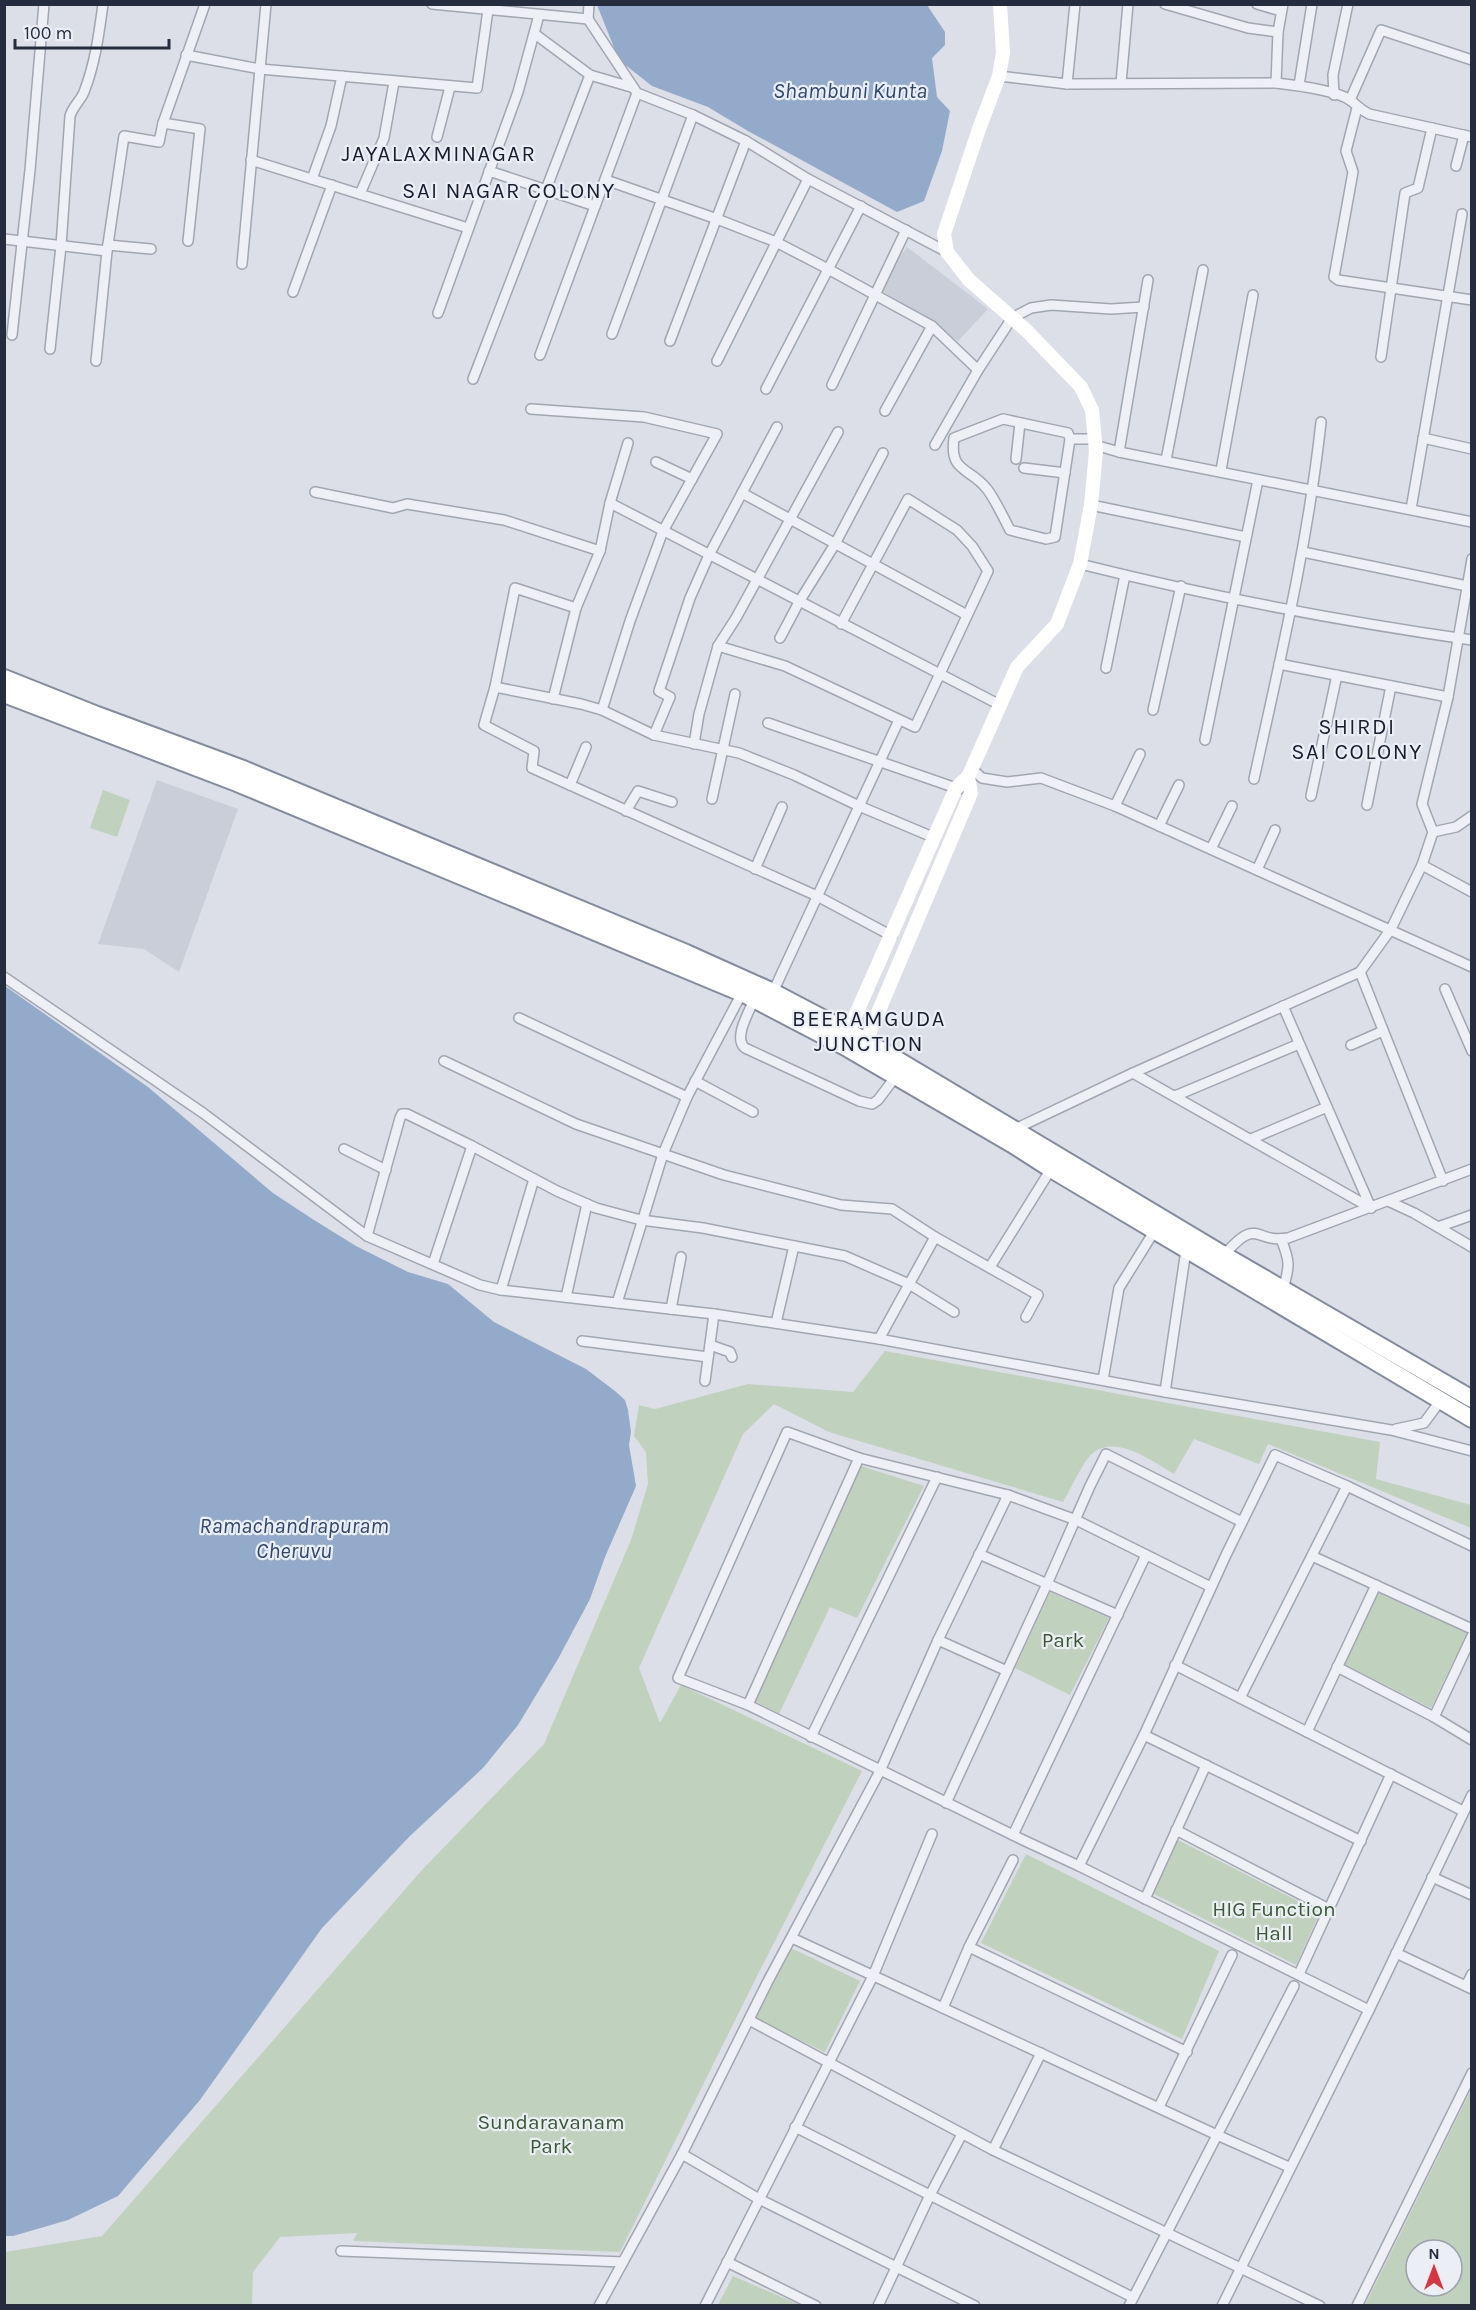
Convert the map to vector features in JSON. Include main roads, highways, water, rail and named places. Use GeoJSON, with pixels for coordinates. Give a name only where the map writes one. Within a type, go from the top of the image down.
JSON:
{"type":"FeatureCollection","features":[{"type":"Feature","properties":{"kind":"highway"},"geometry":{"type":"LineString","coordinates":[[4,678],[243,769],[590,921],[748,996],[840,1044],[1051,1169],[1113,1197]]}},
{"type":"Feature","properties":{"kind":"highway"},"geometry":{"type":"LineString","coordinates":[[4,694],[773,992],[866,1041],[1015,1129],[1135,1210],[1224,1255],[1472,1399]]}},
{"type":"Feature","properties":{"kind":"highway"},"geometry":{"type":"LineString","coordinates":[[1135,1210],[1155,1230],[1186,1250],[1472,1419]]}},
{"type":"Feature","properties":{"kind":"main road"},"geometry":{"type":"LineString","coordinates":[[849,1032],[956,788],[969,773],[1017,667],[1057,624],[1080,564],[1090,505],[1095,442],[1092,411],[1081,387],[1012,318],[969,280],[947,252],[944,234],[999,76],[1003,53],[1000,4]]}},
{"type":"Feature","properties":{"kind":"main road"},"geometry":{"type":"LineString","coordinates":[[866,1041],[971,793],[969,773]]}},
{"type":"Feature","properties":{"kind":"water","name":"Shambuni Kunta"},"geometry":{"type":"Polygon","coordinates":[[[597,5],[927,5],[945,32],[945,45],[932,58],[937,97],[950,111],[942,151],[924,201],[897,212],[708,107],[652,86],[619,60],[597,5]]]}},
{"type":"Feature","properties":{"kind":"water","name":"Ramachandrapuram Cheruvu"},"geometry":{"type":"Polygon","coordinates":[[[5,986],[148,1087],[273,1193],[356,1246],[408,1272],[448,1284],[494,1322],[586,1369],[615,1391],[625,1400],[628,1410],[631,1432],[629,1445],[636,1486],[605,1557],[590,1599],[558,1659],[518,1725],[483,1768],[410,1836],[322,1928],[200,2100],[118,2196],[68,2220],[13,2236],[4,2236],[5,986]]]}},
{"type":"Feature","properties":{"kind":"district","name":"JAYALAXMINAGAR"},"geometry":{"type":"Point","coordinates":[439,153]}},
{"type":"Feature","properties":{"kind":"district","name":"SAI NAGAR COLONY"},"geometry":{"type":"Point","coordinates":[509,190]}},
{"type":"Feature","properties":{"kind":"district","name":"SHIRDI SAI COLONY"},"geometry":{"type":"Point","coordinates":[1357,738]}},
{"type":"Feature","properties":{"kind":"district","name":"BEERAMGUDA JUNCTION"},"geometry":{"type":"Point","coordinates":[869,1030]}},
{"type":"Feature","properties":{"kind":"park label","name":"Park"},"geometry":{"type":"Point","coordinates":[1063,1640]}},
{"type":"Feature","properties":{"kind":"park label","name":"HIG Function Hall"},"geometry":{"type":"Point","coordinates":[1274,1921]}},
{"type":"Feature","properties":{"kind":"park label","name":"Sundaravanam Park"},"geometry":{"type":"Point","coordinates":[551,2134]}}]}
